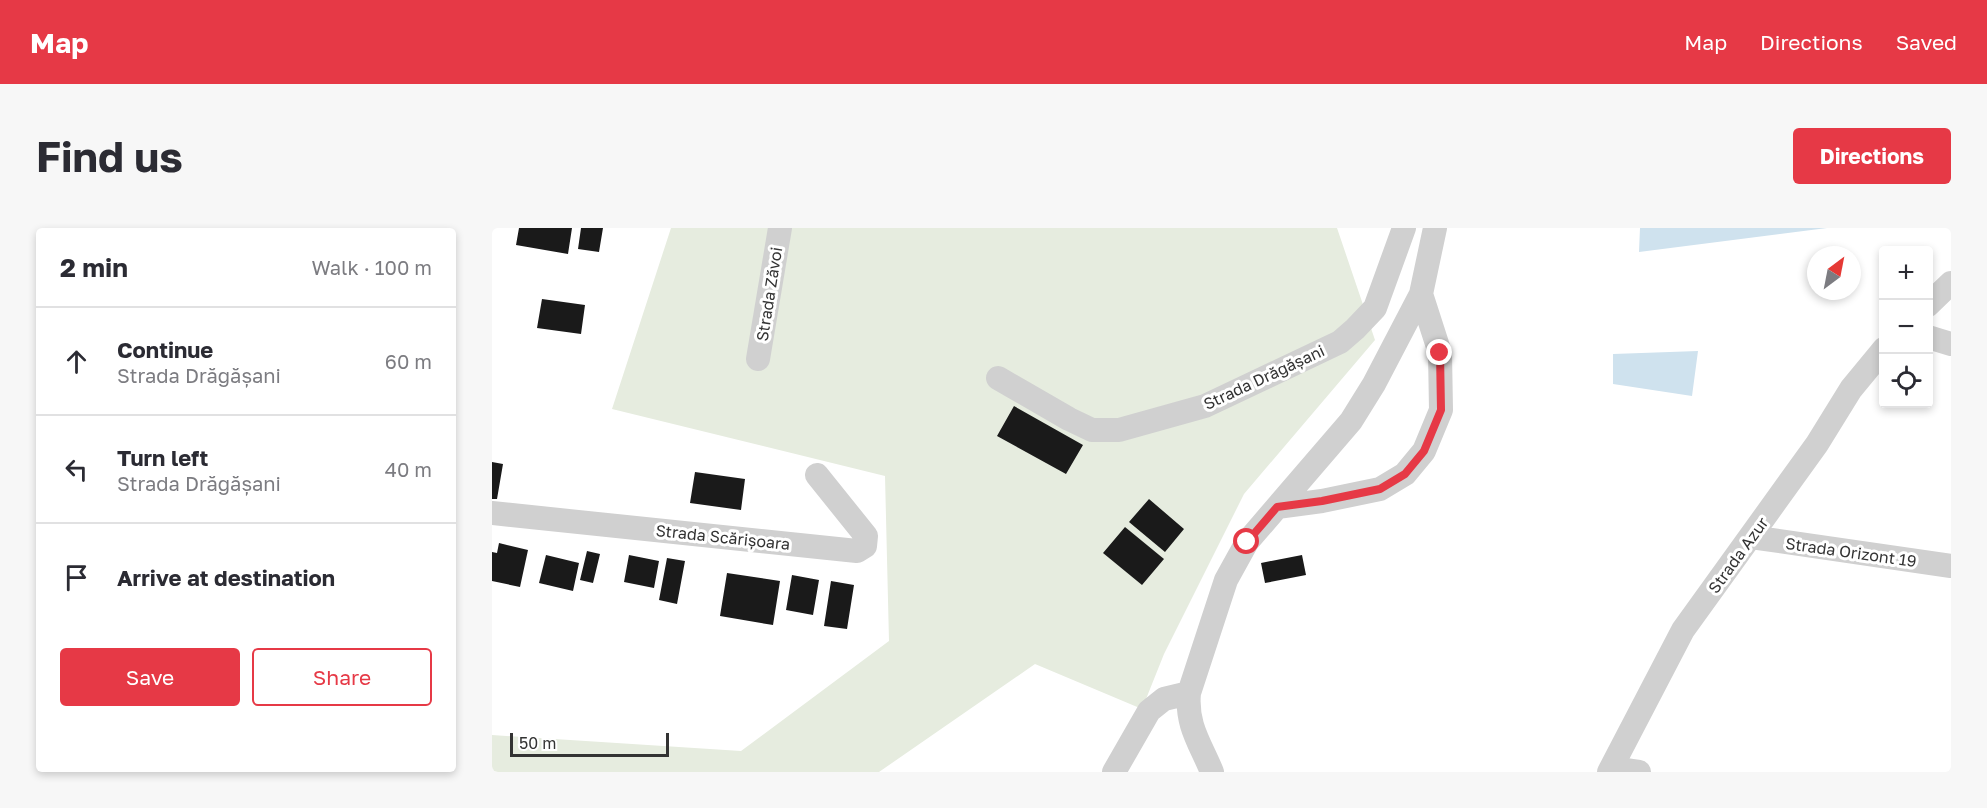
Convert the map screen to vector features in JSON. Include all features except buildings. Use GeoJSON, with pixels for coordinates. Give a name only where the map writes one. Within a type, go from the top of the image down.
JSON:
{"type":"FeatureCollection","features":[{"type":"Feature","properties":{"kind":"street","name":"Strada Zăvoi"},"geometry":{"type":"LineString","coordinates":[[758,359],[780,228]]}},
{"type":"Feature","properties":{"kind":"street","name":"Strada Drăgășani"},"geometry":{"type":"LineString","coordinates":[[998,378],[1092,430],[1119,430],[1204,406],[1340,342],[1355,329],[1375,308],[1404,228]]}},
{"type":"Feature","properties":{"kind":"street"},"geometry":{"type":"LineString","coordinates":[[1212,772],[1192,731],[1188,708],[1189,693],[1226,580],[1247,542],[1351,421],[1374,384],[1421,294],[1435,228]]}},
{"type":"Feature","properties":{"kind":"street"},"geometry":{"type":"LineString","coordinates":[[1933,301],[1951,283]]}},
{"type":"Feature","properties":{"kind":"street"},"geometry":{"type":"LineString","coordinates":[[1277,507],[1322,501],[1380,489],[1405,474],[1424,451],[1441,410],[1440,353],[1421,294]]}},
{"type":"Feature","properties":{"kind":"street"},"geometry":{"type":"LineString","coordinates":[[1933,338],[1951,344]]}},
{"type":"Feature","properties":{"kind":"street","name":"Strada Azur"},"geometry":{"type":"LineString","coordinates":[[1610,770],[1683,630],[1816,444],[1851,389],[1880,354]]}},
{"type":"Feature","properties":{"kind":"street","name":"Strada Scărișoara"},"geometry":{"type":"LineString","coordinates":[[492,513],[858,552],[865,546],[866,536],[817,475]]}},
{"type":"Feature","properties":{"kind":"street","name":"Strada Orizont 19"},"geometry":{"type":"LineString","coordinates":[[1751,537],[1951,566]]}},
{"type":"Feature","properties":{"kind":"street"},"geometry":{"type":"LineString","coordinates":[[1114,772],[1149,711],[1164,699],[1189,693]]}},
{"type":"Feature","properties":{"kind":"street"},"geometry":{"type":"LineString","coordinates":[[1610,770],[1639,772]]}},
{"type":"Feature","properties":{"kind":"shaded area"},"geometry":{"type":"Polygon","coordinates":[[[671,228],[1337,228],[1375,340],[1244,494],[1164,654],[1142,709],[1035,664],[879,772],[492,772],[492,735],[741,751],[889,641],[885,476],[612,409],[671,228]]]}},
{"type":"Feature","properties":{"kind":"water"},"geometry":{"type":"Polygon","coordinates":[[[1640,228],[1827,228],[1639,252],[1640,228]]]}},
{"type":"Feature","properties":{"kind":"water"},"geometry":{"type":"Polygon","coordinates":[[[1698,351],[1692,396],[1613,384],[1613,354],[1698,351]]]}},
{"type":"Feature","properties":{"kind":"route"},"geometry":{"type":"LineString","coordinates":[[1247,542],[1277,507],[1322,501],[1380,489],[1405,474],[1424,451],[1441,410],[1440,353]]}}]}
